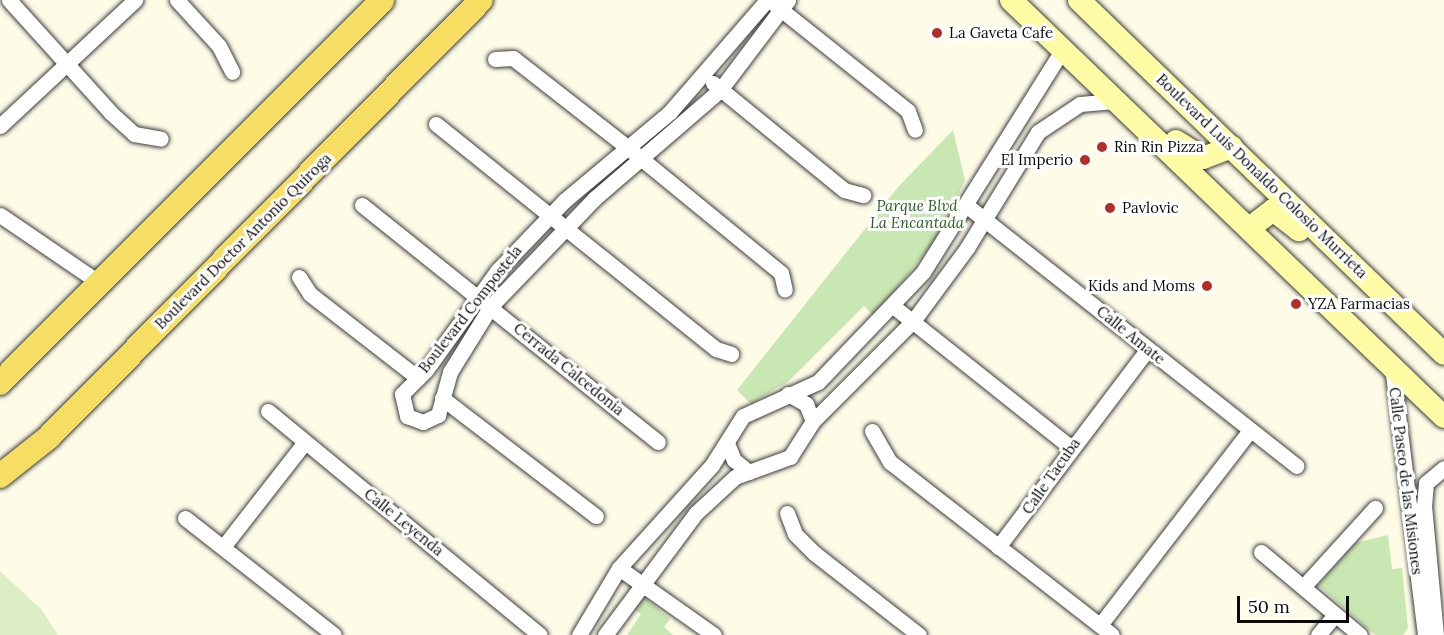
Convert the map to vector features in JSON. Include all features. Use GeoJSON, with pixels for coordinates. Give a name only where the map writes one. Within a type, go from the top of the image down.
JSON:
{"type":"FeatureCollection","features":[{"type":"Feature","properties":{"kind":"main road"},"geometry":{"type":"LineString","coordinates":[[0,383],[382,0]]}},
{"type":"Feature","properties":{"kind":"main road","name":"Boulevard Doctor Antonio Quiroga"},"geometry":{"type":"LineString","coordinates":[[0,476],[49,437],[481,0]]}},
{"type":"Feature","properties":{"kind":"main road"},"geometry":{"type":"LineString","coordinates":[[1011,0],[1252,226],[1444,417]]}},
{"type":"Feature","properties":{"kind":"main road","name":"Boulevard Luis Donaldo Colosio Murrieta"},"geometry":{"type":"LineString","coordinates":[[1079,0],[1444,354]]}},
{"type":"Feature","properties":{"kind":"main road"},"geometry":{"type":"LineString","coordinates":[[1137,118],[1154,123],[1203,158],[1232,147]]}},
{"type":"Feature","properties":{"kind":"main road"},"geometry":{"type":"LineString","coordinates":[[1252,226],[1267,211],[1280,212],[1353,282],[1414,324]]}},
{"type":"Feature","properties":{"kind":"street"},"geometry":{"type":"LineString","coordinates":[[9,0],[65,65],[135,134],[161,139]]}},
{"type":"Feature","properties":{"kind":"street"},"geometry":{"type":"LineString","coordinates":[[0,126],[135,0]]}},
{"type":"Feature","properties":{"kind":"street"},"geometry":{"type":"LineString","coordinates":[[177,0],[219,46],[232,72]]}},
{"type":"Feature","properties":{"kind":"street"},"geometry":{"type":"LineString","coordinates":[[768,0],[784,5],[908,111],[915,130]]}},
{"type":"Feature","properties":{"kind":"street","name":"Boulevard Compostela"},"geometry":{"type":"LineString","coordinates":[[768,0],[705,75],[547,217],[484,302],[402,394],[407,416],[431,420],[441,410],[450,372],[484,302],[720,90],[784,5]]}},
{"type":"Feature","properties":{"kind":"street"},"geometry":{"type":"LineString","coordinates":[[579,635],[619,568],[727,443],[743,416],[818,381],[893,306],[923,272],[1063,49]]}},
{"type":"Feature","properties":{"kind":"street"},"geometry":{"type":"LineString","coordinates":[[495,58],[513,58],[627,147],[781,273],[785,290]]}},
{"type":"Feature","properties":{"kind":"street"},"geometry":{"type":"LineString","coordinates":[[705,75],[720,90],[844,190],[863,195]]}},
{"type":"Feature","properties":{"kind":"street"},"geometry":{"type":"LineString","coordinates":[[605,635],[640,581],[696,513],[735,477],[790,457],[813,421],[913,321],[985,219],[1049,121],[1080,104],[1118,101]]}},
{"type":"Feature","properties":{"kind":"street"},"geometry":{"type":"LineString","coordinates":[[436,124],[547,217],[716,349],[731,354]]}},
{"type":"Feature","properties":{"kind":"street","name":"Cerrada Calcedonia"},"geometry":{"type":"LineString","coordinates":[[362,205],[658,442]]}},
{"type":"Feature","properties":{"kind":"street","name":"Calle Amate"},"geometry":{"type":"LineString","coordinates":[[966,205],[1296,466]]}},
{"type":"Feature","properties":{"kind":"street"},"geometry":{"type":"LineString","coordinates":[[0,215],[101,284]]}},
{"type":"Feature","properties":{"kind":"street"},"geometry":{"type":"LineString","coordinates":[[299,277],[310,294],[418,378]]}},
{"type":"Feature","properties":{"kind":"street"},"geometry":{"type":"LineString","coordinates":[[893,306],[1070,446]]}},
{"type":"Feature","properties":{"kind":"street","name":"Calle Tacuba"},"geometry":{"type":"LineString","coordinates":[[998,547],[1046,489],[1070,446],[1097,420],[1148,349]]}},
{"type":"Feature","properties":{"kind":"street","name":"Calle Paseo de las Misiones"},"geometry":{"type":"LineString","coordinates":[[1391,363],[1425,635]]}},
{"type":"Feature","properties":{"kind":"street"},"geometry":{"type":"LineString","coordinates":[[788,394],[802,399],[813,421]]}},
{"type":"Feature","properties":{"kind":"street"},"geometry":{"type":"LineString","coordinates":[[442,398],[597,516]]}},
{"type":"Feature","properties":{"kind":"street","name":"Calle Leyenda"},"geometry":{"type":"LineString","coordinates":[[268,411],[540,635]]}},
{"type":"Feature","properties":{"kind":"street"},"geometry":{"type":"LineString","coordinates":[[872,431],[890,462],[1106,630],[1250,430]]}},
{"type":"Feature","properties":{"kind":"street"},"geometry":{"type":"LineString","coordinates":[[223,547],[305,442]]}},
{"type":"Feature","properties":{"kind":"street"},"geometry":{"type":"LineString","coordinates":[[727,443],[734,460],[749,472]]}},
{"type":"Feature","properties":{"kind":"street","name":"Calle Paseo de las Misiones"},"geometry":{"type":"LineString","coordinates":[[1436,635],[1425,489],[1444,468]]}},
{"type":"Feature","properties":{"kind":"street"},"geometry":{"type":"LineString","coordinates":[[1303,587],[1375,508]]}},
{"type":"Feature","properties":{"kind":"street"},"geometry":{"type":"LineString","coordinates":[[787,513],[795,534],[809,548],[910,632]]}},
{"type":"Feature","properties":{"kind":"street"},"geometry":{"type":"LineString","coordinates":[[185,518],[334,635]]}},
{"type":"Feature","properties":{"kind":"street"},"geometry":{"type":"LineString","coordinates":[[1260,552],[1360,635]]}},
{"type":"Feature","properties":{"kind":"street"},"geometry":{"type":"LineString","coordinates":[[619,568],[714,635]]}},
{"type":"Feature","properties":{"kind":"street"},"geometry":{"type":"LineString","coordinates":[[1318,635],[1335,615]]}},
{"type":"Feature","properties":{"kind":"green space","name":"Parque Blvd La Encantada"},"geometry":{"type":"Polygon","coordinates":[[[953,130],[965,180],[944,230],[874,316],[864,306],[789,381],[751,404],[737,390],[899,186],[953,130]]]}},
{"type":"Feature","properties":{"kind":"green space"},"geometry":{"type":"Polygon","coordinates":[[[1388,535],[1392,569],[1402,568],[1408,628],[1403,635],[1375,635],[1318,585],[1355,543],[1388,535]]]}},
{"type":"Feature","properties":{"kind":"green space"},"geometry":{"type":"Polygon","coordinates":[[[0,571],[42,610],[58,635],[0,635],[0,571]]]}},
{"type":"Feature","properties":{"kind":"green space"},"geometry":{"type":"Polygon","coordinates":[[[645,598],[670,619],[664,627],[673,635],[627,635],[641,614],[632,608],[645,598]]]}},
{"type":"Feature","properties":{"kind":"place","name":"La Gaveta Cafe"},"geometry":{"type":"Point","coordinates":[937,33]}},
{"type":"Feature","properties":{"kind":"place","name":"Rin Rin Pizza"},"geometry":{"type":"Point","coordinates":[1102,147]}},
{"type":"Feature","properties":{"kind":"place","name":"El Imperio"},"geometry":{"type":"Point","coordinates":[1085,160]}},
{"type":"Feature","properties":{"kind":"place","name":"Pavlovic"},"geometry":{"type":"Point","coordinates":[1110,208]}},
{"type":"Feature","properties":{"kind":"place","name":"Kids and Moms"},"geometry":{"type":"Point","coordinates":[1207,286]}},
{"type":"Feature","properties":{"kind":"place","name":"YZA Farmacias"},"geometry":{"type":"Point","coordinates":[1296,304]}}]}
